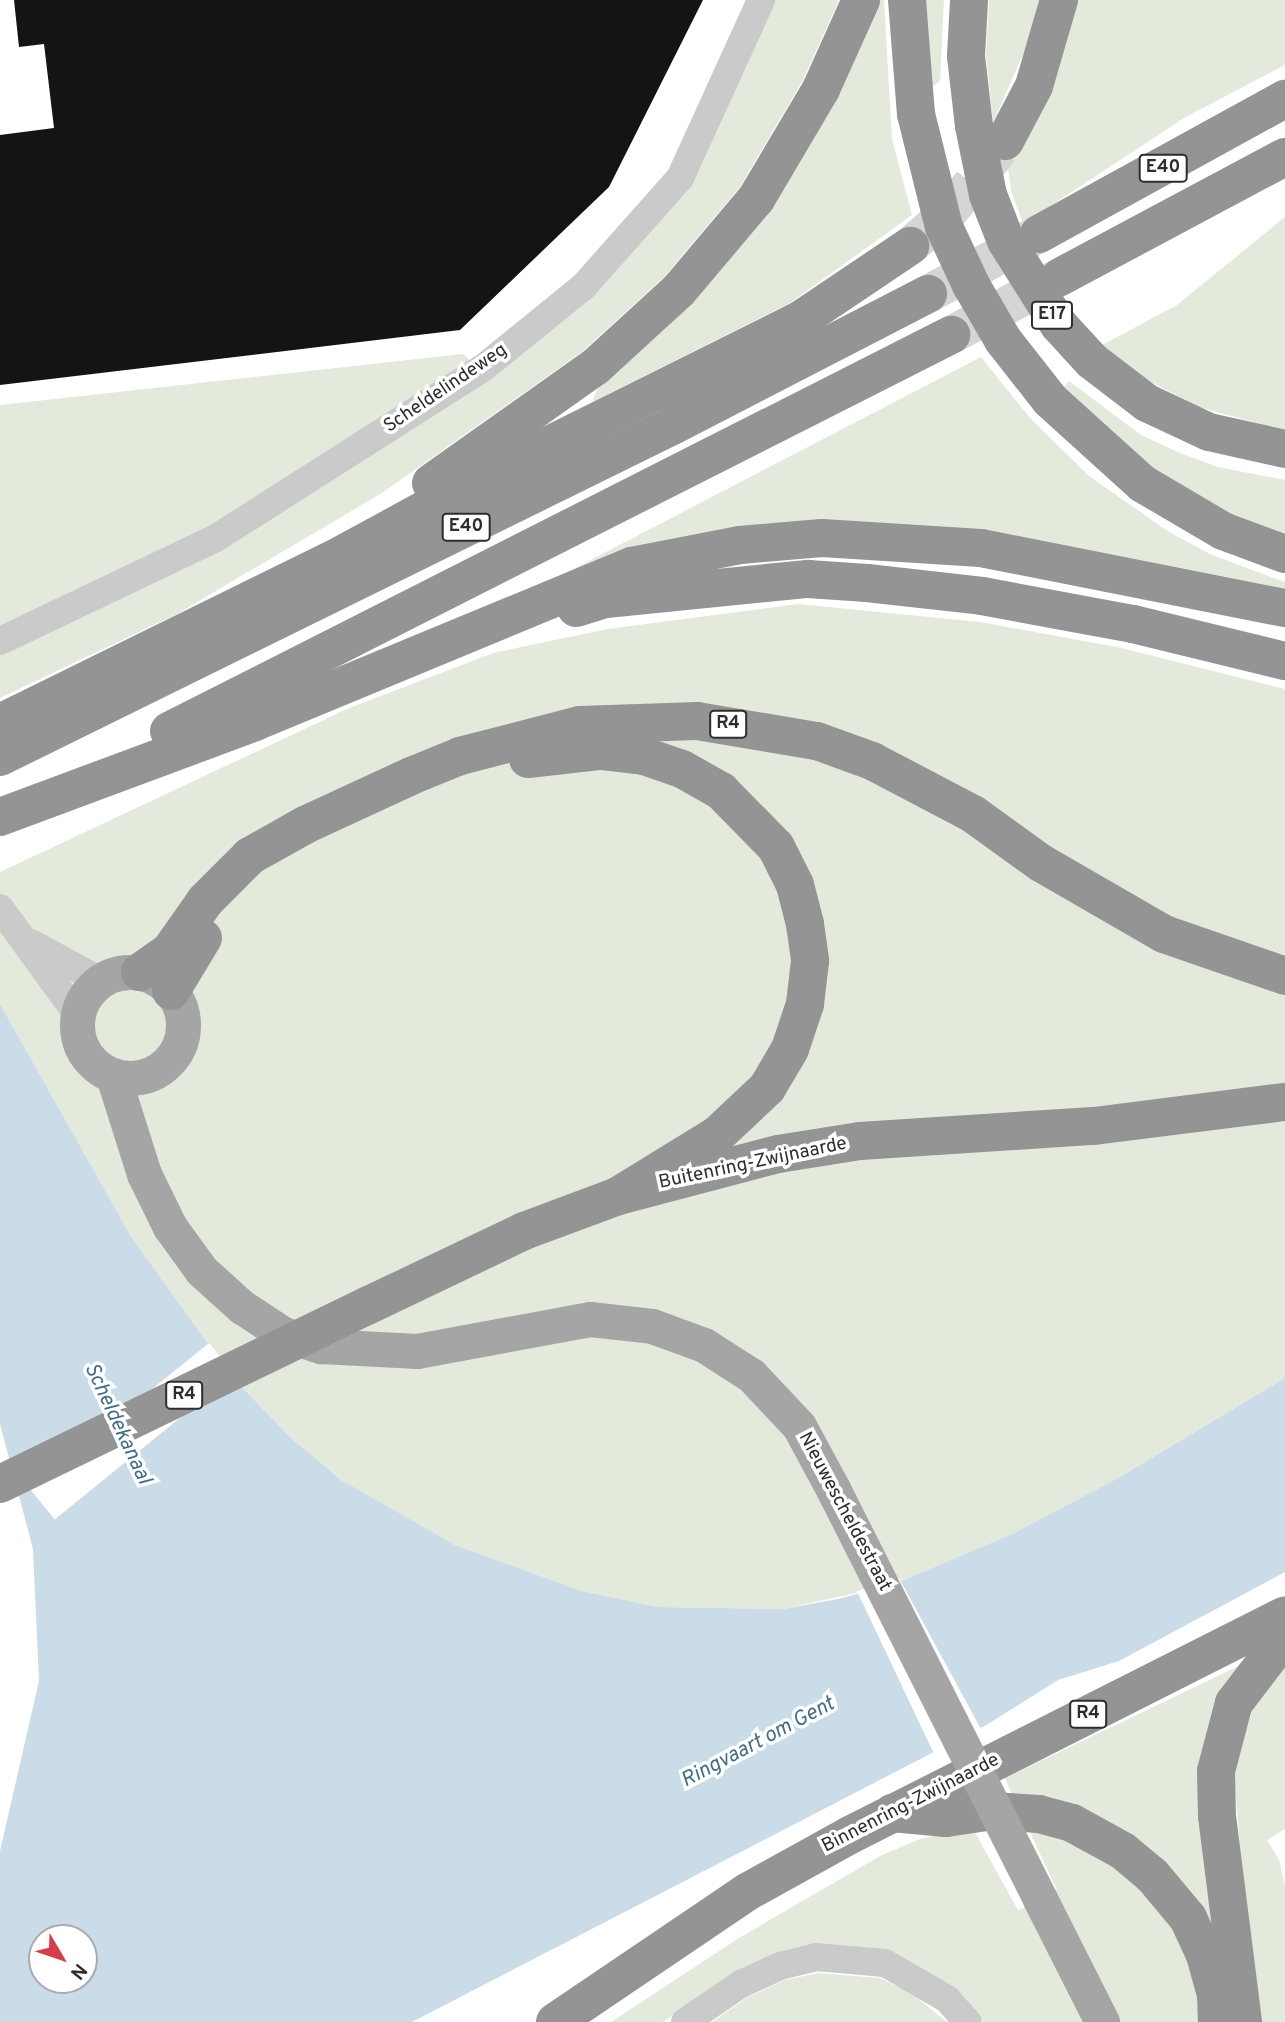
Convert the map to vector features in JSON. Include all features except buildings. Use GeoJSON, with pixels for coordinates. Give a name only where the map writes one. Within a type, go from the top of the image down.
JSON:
{"type":"FeatureCollection","features":[{"type":"Feature","properties":{"kind":"highway"},"geometry":{"type":"LineString","coordinates":[[1,745],[393,510],[595,367],[679,290],[756,199],[821,89],[861,0]]}},
{"type":"Feature","properties":{"kind":"highway"},"geometry":{"type":"LineString","coordinates":[[907,0],[916,114],[944,227],[971,285],[1003,340],[1050,400],[1143,484],[1223,531],[1285,554]]}},
{"type":"Feature","properties":{"kind":"highway","name":"E17"},"geometry":{"type":"LineString","coordinates":[[969,0],[967,56],[974,126],[988,195],[1006,241],[1059,325],[1093,361],[1147,403],[1209,432],[1285,449]]}},
{"type":"Feature","properties":{"kind":"highway"},"geometry":{"type":"LineString","coordinates":[[1004,141],[1034,86],[1059,0]]}},
{"type":"Feature","properties":{"kind":"highway","name":"E40"},"geometry":{"type":"LineString","coordinates":[[1039,234],[1285,99]]}},
{"type":"Feature","properties":{"kind":"highway","name":"E40"},"geometry":{"type":"LineString","coordinates":[[1060,277],[1285,157]]}},
{"type":"Feature","properties":{"kind":"highway"},"geometry":{"type":"LineString","coordinates":[[187,632],[800,320],[911,246]]}},
{"type":"Feature","properties":{"kind":"highway","name":"E40"},"geometry":{"type":"LineString","coordinates":[[1,745],[674,425],[928,294]]}},
{"type":"Feature","properties":{"kind":"highway","name":"E40"},"geometry":{"type":"LineString","coordinates":[[13,811],[951,335]]}},
{"type":"Feature","properties":{"kind":"highway"},"geometry":{"type":"LineString","coordinates":[[13,811],[429,651],[632,566],[740,545],[822,538],[993,550],[1285,608]]}},
{"type":"Feature","properties":{"kind":"highway"},"geometry":{"type":"LineString","coordinates":[[429,651],[606,599],[808,579],[982,596],[1133,624],[1285,661]]}},
{"type":"Feature","properties":{"kind":"highway","name":"R4"},"geometry":{"type":"LineString","coordinates":[[156,981],[170,951],[224,878],[250,856],[304,825],[460,756],[523,737],[580,725],[660,720],[752,727],[817,741],[872,761],[973,814],[1052,871],[1153,928],[1220,957],[1285,976]]}},
{"type":"Feature","properties":{"kind":"highway","name":"R4"},"geometry":{"type":"LineString","coordinates":[[156,981],[251,881],[315,841],[419,795],[498,765],[549,755],[601,751],[644,756],[682,769],[731,800],[776,847],[796,885],[810,961],[805,1004],[790,1049],[746,1111],[718,1135],[618,1196]]}},
{"type":"Feature","properties":{"kind":"highway","name":"Buitenring-Zwijnaarde"},"geometry":{"type":"LineString","coordinates":[[0,1484],[524,1231],[677,1177],[860,1141],[1094,1126],[1285,1102]]}},
{"type":"Feature","properties":{"kind":"highway","name":"Binnenring-Zwijnaarde"},"geometry":{"type":"LineString","coordinates":[[555,2022],[747,1892],[892,1812],[1285,1615]]}},
{"type":"Feature","properties":{"kind":"highway"},"geometry":{"type":"LineString","coordinates":[[1230,2012],[1216,1771],[1234,1703],[1285,1636]]}},
{"type":"Feature","properties":{"kind":"highway"},"geometry":{"type":"LineString","coordinates":[[892,1812],[946,1818],[993,1811],[1039,1814],[1091,1832],[1123,1851],[1168,1891],[1188,1918],[1230,2012]]}},
{"type":"Feature","properties":{"kind":"main road"},"geometry":{"type":"LineString","coordinates":[[112,974],[156,981],[183,1022],[181,1040],[168,1061],[130,1076],[83,1052],[77,1014],[99,981],[112,974]]}},
{"type":"Feature","properties":{"kind":"main road","name":"Nieuwescheldestraat"},"geometry":{"type":"LineString","coordinates":[[130,1076],[135,1138],[144,1174],[170,1227],[202,1271],[242,1307],[283,1334],[334,1348],[416,1351],[590,1319],[652,1326],[704,1345],[751,1375],[799,1426],[1102,2022]]}},
{"type":"Feature","properties":{"kind":"street","name":"Scheldelindeweg"},"geometry":{"type":"LineString","coordinates":[[0,641],[216,538],[483,368],[584,286],[680,178],[761,0]]}},
{"type":"Feature","properties":{"kind":"street"},"geometry":{"type":"LineString","coordinates":[[0,908],[77,1014]]}},
{"type":"Feature","properties":{"kind":"street"},"geometry":{"type":"LineString","coordinates":[[18,936],[99,981]]}},
{"type":"Feature","properties":{"kind":"street"},"geometry":{"type":"LineString","coordinates":[[685,2022],[741,1984],[780,1966],[816,1957],[885,1963],[947,1999],[968,2022]]}},
{"type":"Feature","properties":{"kind":"shaded area"},"geometry":{"type":"Polygon","coordinates":[[[773,0],[839,0],[803,80],[740,187],[665,276],[583,351],[382,493],[177,614],[0,698],[0,405],[463,354],[489,377],[689,184],[773,0]]]}},
{"type":"Feature","properties":{"kind":"shaded area"},"geometry":{"type":"Polygon","coordinates":[[[875,0],[884,0],[892,139],[912,215],[790,303],[592,402],[603,376],[688,299],[875,0]]]}},
{"type":"Feature","properties":{"kind":"shaded area"},"geometry":{"type":"Polygon","coordinates":[[[923,0],[944,0],[940,81],[927,90],[923,0]]]}},
{"type":"Feature","properties":{"kind":"shaded area"},"geometry":{"type":"Polygon","coordinates":[[[989,0],[1039,0],[1028,43],[993,123],[986,55],[989,0]]]}},
{"type":"Feature","properties":{"kind":"shaded area"},"geometry":{"type":"Polygon","coordinates":[[[1072,0],[1285,0],[1285,65],[1184,118],[1023,224],[1011,191],[1007,160],[1028,126],[1072,0]]]}},
{"type":"Feature","properties":{"kind":"shaded area"},"geometry":{"type":"Polygon","coordinates":[[[1285,217],[1285,431],[1199,407],[1132,372],[1102,345],[1177,305],[1285,217]]]}},
{"type":"Feature","properties":{"kind":"shaded area"},"geometry":{"type":"Polygon","coordinates":[[[981,357],[1031,419],[1089,476],[1169,532],[1212,555],[1285,582],[1285,592],[983,532],[552,580],[981,357]]]}},
{"type":"Feature","properties":{"kind":"shaded area"},"geometry":{"type":"Polygon","coordinates":[[[1069,381],[1141,435],[1180,453],[1218,467],[1285,480],[1285,535],[1231,514],[1154,469],[1063,388],[1069,381]]]}},
{"type":"Feature","properties":{"kind":"shaded area"},"geometry":{"type":"Polygon","coordinates":[[[798,604],[980,622],[1122,648],[1285,689],[1285,1378],[1120,1477],[1014,1533],[892,1585],[783,1609],[658,1607],[582,1591],[455,1545],[384,1507],[341,1480],[290,1437],[232,1377],[132,1238],[0,1004],[0,872],[347,709],[493,653],[608,629],[798,604]]]}},
{"type":"Feature","properties":{"kind":"shaded area"},"geometry":{"type":"Polygon","coordinates":[[[1249,1661],[1212,1933],[1015,1802],[1005,1778],[1249,1661]]]}},
{"type":"Feature","properties":{"kind":"shaded area"},"geometry":{"type":"Polygon","coordinates":[[[1285,1663],[1285,1829],[1267,1840],[1279,1860],[1285,1886],[1285,2022],[1255,2022],[1234,1774],[1253,1708],[1285,1663]]]}},
{"type":"Feature","properties":{"kind":"shaded area"},"geometry":{"type":"Polygon","coordinates":[[[972,1827],[1018,1910],[1030,1905],[1089,2022],[983,2022],[956,1990],[888,1951],[735,1973],[663,2022],[611,2022],[739,1938],[880,1856],[920,1839],[972,1827]]]}},
{"type":"Feature","properties":{"kind":"shaded area"},"geometry":{"type":"Polygon","coordinates":[[[1028,1828],[1100,1853],[1153,1897],[1190,1959],[1202,2022],[1117,2022],[1051,1894],[1057,1890],[1028,1828]]]}},
{"type":"Feature","properties":{"kind":"shaded area"},"geometry":{"type":"Polygon","coordinates":[[[818,1973],[880,1978],[911,1993],[947,2022],[712,2022],[748,1997],[785,1980],[818,1973]]]}},
{"type":"Feature","properties":{"kind":"water"},"geometry":{"type":"Polygon","coordinates":[[[0,1004],[132,1238],[232,1377],[290,1437],[341,1480],[455,1545],[582,1591],[658,1607],[783,1609],[892,1585],[1014,1533],[1120,1477],[1285,1378],[1285,1572],[1119,1661],[1058,1680],[988,1724],[412,2022],[0,2022],[0,1851],[39,1681],[33,1549],[0,1424],[0,1004]]]}},
{"type":"Feature","properties":{"kind":"pier"},"geometry":{"type":"Polygon","coordinates":[[[209,1343],[234,1374],[55,1519],[29,1488],[209,1343]]]}},
{"type":"Feature","properties":{"kind":"pier"},"geometry":{"type":"Polygon","coordinates":[[[899,1578],[982,1731],[935,1756],[857,1591],[899,1578]]]}},
{"type":"Feature","properties":{"kind":"tunnel"},"geometry":{"type":"LineString","coordinates":[[910,246],[948,213],[1000,149]]}},
{"type":"Feature","properties":{"kind":"tunnel"},"geometry":{"type":"LineString","coordinates":[[928,294],[1039,234]]}},
{"type":"Feature","properties":{"kind":"tunnel"},"geometry":{"type":"LineString","coordinates":[[951,335],[1060,277]]}},
{"type":"Feature","properties":{"kind":"water label","name":"Scheldekanaal"},"geometry":{"type":"Point","coordinates":[117,1424]}},
{"type":"Feature","properties":{"kind":"water label","name":"Ringvaart om Gent"},"geometry":{"type":"Point","coordinates":[758,1743]}}]}
